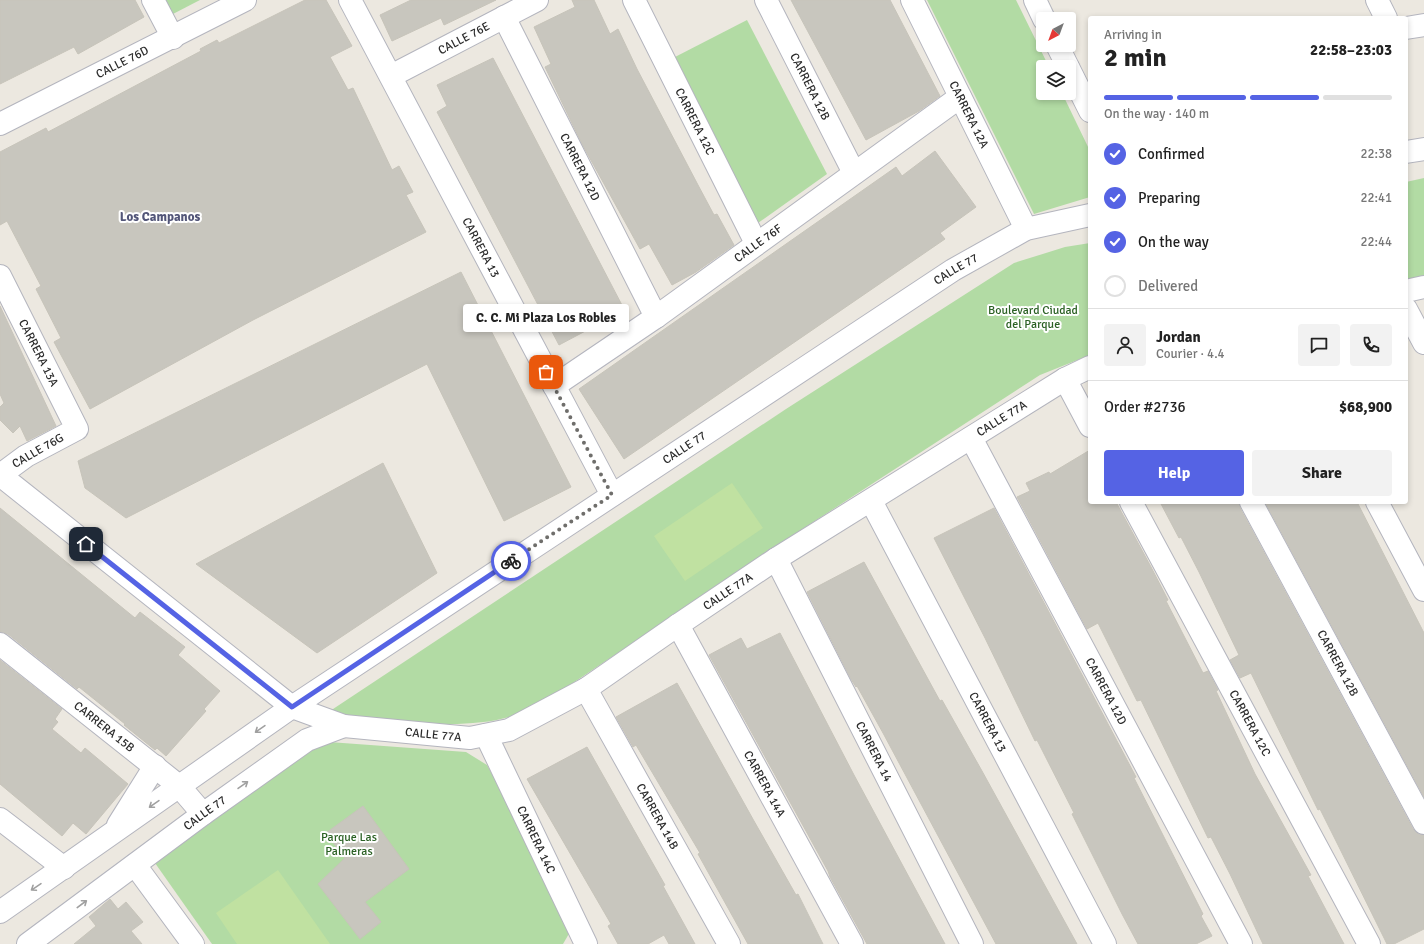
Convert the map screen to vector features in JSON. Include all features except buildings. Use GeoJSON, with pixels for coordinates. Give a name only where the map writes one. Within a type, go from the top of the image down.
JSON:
{"type":"FeatureCollection","features":[{"type":"Feature","properties":{"kind":"street"},"geometry":{"type":"LineString","coordinates":[[153,0],[172,38]]}},
{"type":"Feature","properties":{"kind":"street","name":"CALLE 76D"},"geometry":{"type":"LineString","coordinates":[[0,124],[246,0]]}},
{"type":"Feature","properties":{"kind":"street","name":"CARRERA 13"},"geometry":{"type":"LineString","coordinates":[[350,0],[612,495]]}},
{"type":"Feature","properties":{"kind":"street","name":"CALLE 76E"},"geometry":{"type":"LineString","coordinates":[[391,76],[537,0]]}},
{"type":"Feature","properties":{"kind":"street","name":"CARRERA 12C"},"geometry":{"type":"LineString","coordinates":[[634,0],[756,243]]}},
{"type":"Feature","properties":{"kind":"street","name":"CARRERA 12B"},"geometry":{"type":"LineString","coordinates":[[766,0],[854,173]]}},
{"type":"Feature","properties":{"kind":"street","name":"CARRERA 12A"},"geometry":{"type":"LineString","coordinates":[[912,0],[1026,229]]}},
{"type":"Feature","properties":{"kind":"street"},"geometry":{"type":"LineString","coordinates":[[1035,0],[1041,12]]}},
{"type":"Feature","properties":{"kind":"street"},"geometry":{"type":"LineString","coordinates":[[1377,0],[1385,16]]}},
{"type":"Feature","properties":{"kind":"street","name":"CARRERA 12D"},"geometry":{"type":"LineString","coordinates":[[504,17],[656,317]]}},
{"type":"Feature","properties":{"kind":"street"},"geometry":{"type":"LineString","coordinates":[[1408,28],[1424,25]]}},
{"type":"Feature","properties":{"kind":"street"},"geometry":{"type":"LineString","coordinates":[[1076,80],[1088,101]]}},
{"type":"Feature","properties":{"kind":"street","name":"CALLE 76F"},"geometry":{"type":"LineString","coordinates":[[554,386],[656,317],[756,243],[960,97]]}},
{"type":"Feature","properties":{"kind":"street"},"geometry":{"type":"LineString","coordinates":[[1408,152],[1424,149]]}},
{"type":"Feature","properties":{"kind":"street","name":"CALLE 77"},"geometry":{"type":"LineString","coordinates":[[0,912],[292,707],[953,270],[1026,229],[1088,216]]}},
{"type":"Feature","properties":{"kind":"street","name":"CARRERA 13A"},"geometry":{"type":"LineString","coordinates":[[0,276],[5,299],[77,429]]}},
{"type":"Feature","properties":{"kind":"street"},"geometry":{"type":"LineString","coordinates":[[1408,291],[1424,287]]}},
{"type":"Feature","properties":{"kind":"street"},"geometry":{"type":"LineString","coordinates":[[1408,313],[1424,343]]}},
{"type":"Feature","properties":{"kind":"street","name":"CALLE 77A"},"geometry":{"type":"LineString","coordinates":[[344,726],[470,738],[509,730],[586,689],[776,559],[1065,379],[1088,368]]}},
{"type":"Feature","properties":{"kind":"street"},"geometry":{"type":"LineString","coordinates":[[1065,379],[1088,422]]}},
{"type":"Feature","properties":{"kind":"street","name":"CALLE 76G"},"geometry":{"type":"LineString","coordinates":[[0,475],[26,456],[77,429]]}},
{"type":"Feature","properties":{"kind":"street","name":"CARRERA 12D"},"geometry":{"type":"LineString","coordinates":[[971,438],[1241,944]]}},
{"type":"Feature","properties":{"kind":"street"},"geometry":{"type":"LineString","coordinates":[[0,475],[292,707],[344,726]]}},
{"type":"Feature","properties":{"kind":"street","name":"CARRERA 13"},"geometry":{"type":"LineString","coordinates":[[871,501],[1105,944]]}},
{"type":"Feature","properties":{"kind":"street","name":"CARRERA 12C"},"geometry":{"type":"LineString","coordinates":[[1132,504],[1370,944]]}},
{"type":"Feature","properties":{"kind":"street","name":"CARRERA 12B"},"geometry":{"type":"LineString","coordinates":[[1252,504],[1424,824]]}},
{"type":"Feature","properties":{"kind":"street"},"geometry":{"type":"LineString","coordinates":[[1378,504],[1424,590]]}},
{"type":"Feature","properties":{"kind":"street","name":"CARRERA 14"},"geometry":{"type":"LineString","coordinates":[[776,559],[972,944]]}},
{"type":"Feature","properties":{"kind":"street","name":"CARRERA 14A"},"geometry":{"type":"LineString","coordinates":[[678,625],[852,944]]}},
{"type":"Feature","properties":{"kind":"street","name":"CARRERA 15B"},"geometry":{"type":"LineString","coordinates":[[0,644],[179,786],[203,814]]}},
{"type":"Feature","properties":{"kind":"street","name":"CARRERA 14B"},"geometry":{"type":"LineString","coordinates":[[586,689],[729,944]]}},
{"type":"Feature","properties":{"kind":"street","name":"CALLE 77"},"geometry":{"type":"LineString","coordinates":[[29,944],[203,814],[307,740],[344,726]]}},
{"type":"Feature","properties":{"kind":"street","name":"CARRERA 14C"},"geometry":{"type":"LineString","coordinates":[[486,735],[586,944]]}},
{"type":"Feature","properties":{"kind":"street"},"geometry":{"type":"LineString","coordinates":[[113,833],[155,766]]}},
{"type":"Feature","properties":{"kind":"street"},"geometry":{"type":"LineString","coordinates":[[0,819],[64,868]]}},
{"type":"Feature","properties":{"kind":"street"},"geometry":{"type":"LineString","coordinates":[[135,864],[193,944]]}},
{"type":"Feature","properties":{"kind":"green space"},"geometry":{"type":"Polygon","coordinates":[[[164,0],[200,0],[171,15],[164,0]]]}},
{"type":"Feature","properties":{"kind":"green space"},"geometry":{"type":"Polygon","coordinates":[[[927,0],[1016,0],[1036,41],[1036,52],[1042,52],[1046,60],[1036,60],[1036,100],[1065,100],[1088,147],[1088,198],[1034,214],[927,0]]]}},
{"type":"Feature","properties":{"kind":"green space"},"geometry":{"type":"Polygon","coordinates":[[[747,20],[827,174],[758,223],[675,57],[747,20]]]}},
{"type":"Feature","properties":{"kind":"green space"},"geometry":{"type":"Polygon","coordinates":[[[1424,178],[1424,277],[1408,281],[1408,182],[1424,178]]]}},
{"type":"Feature","properties":{"kind":"green space","name":"Boulevard Ciudad del Parque"},"geometry":{"type":"Polygon","coordinates":[[[1088,243],[1088,356],[1040,375],[801,530],[564,689],[524,712],[502,719],[478,723],[427,723],[327,713],[786,409],[1014,263],[1065,247],[1088,243]]]}},
{"type":"Feature","properties":{"kind":"green space"},"geometry":{"type":"Polygon","coordinates":[[[732,483],[763,528],[685,581],[654,536],[732,483]]]}},
{"type":"Feature","properties":{"kind":"green space","name":"Parque Las Palmeras"},"geometry":{"type":"Polygon","coordinates":[[[329,742],[466,752],[487,765],[574,925],[563,944],[212,944],[155,863],[312,746],[329,742]]]}},
{"type":"Feature","properties":{"kind":"green space"},"geometry":{"type":"Polygon","coordinates":[[[278,870],[330,944],[237,944],[216,913],[278,870]]]}},
{"type":"Feature","properties":{"kind":"way so far"},"geometry":{"type":"LineString","coordinates":[[511,561],[612,495],[546,372]]}},
{"type":"Feature","properties":{"kind":"place","name":"C. C. Mi Plaza Los Robles"},"geometry":{"type":"Point","coordinates":[546,372]}},
{"type":"Feature","properties":{"kind":"district","name":"Los Campanos"},"geometry":{"type":"Point","coordinates":[160,217]}},
{"type":"Feature","properties":{"kind":"route"},"geometry":{"type":"LineString","coordinates":[[86,544],[292,707],[511,561]]}}]}
